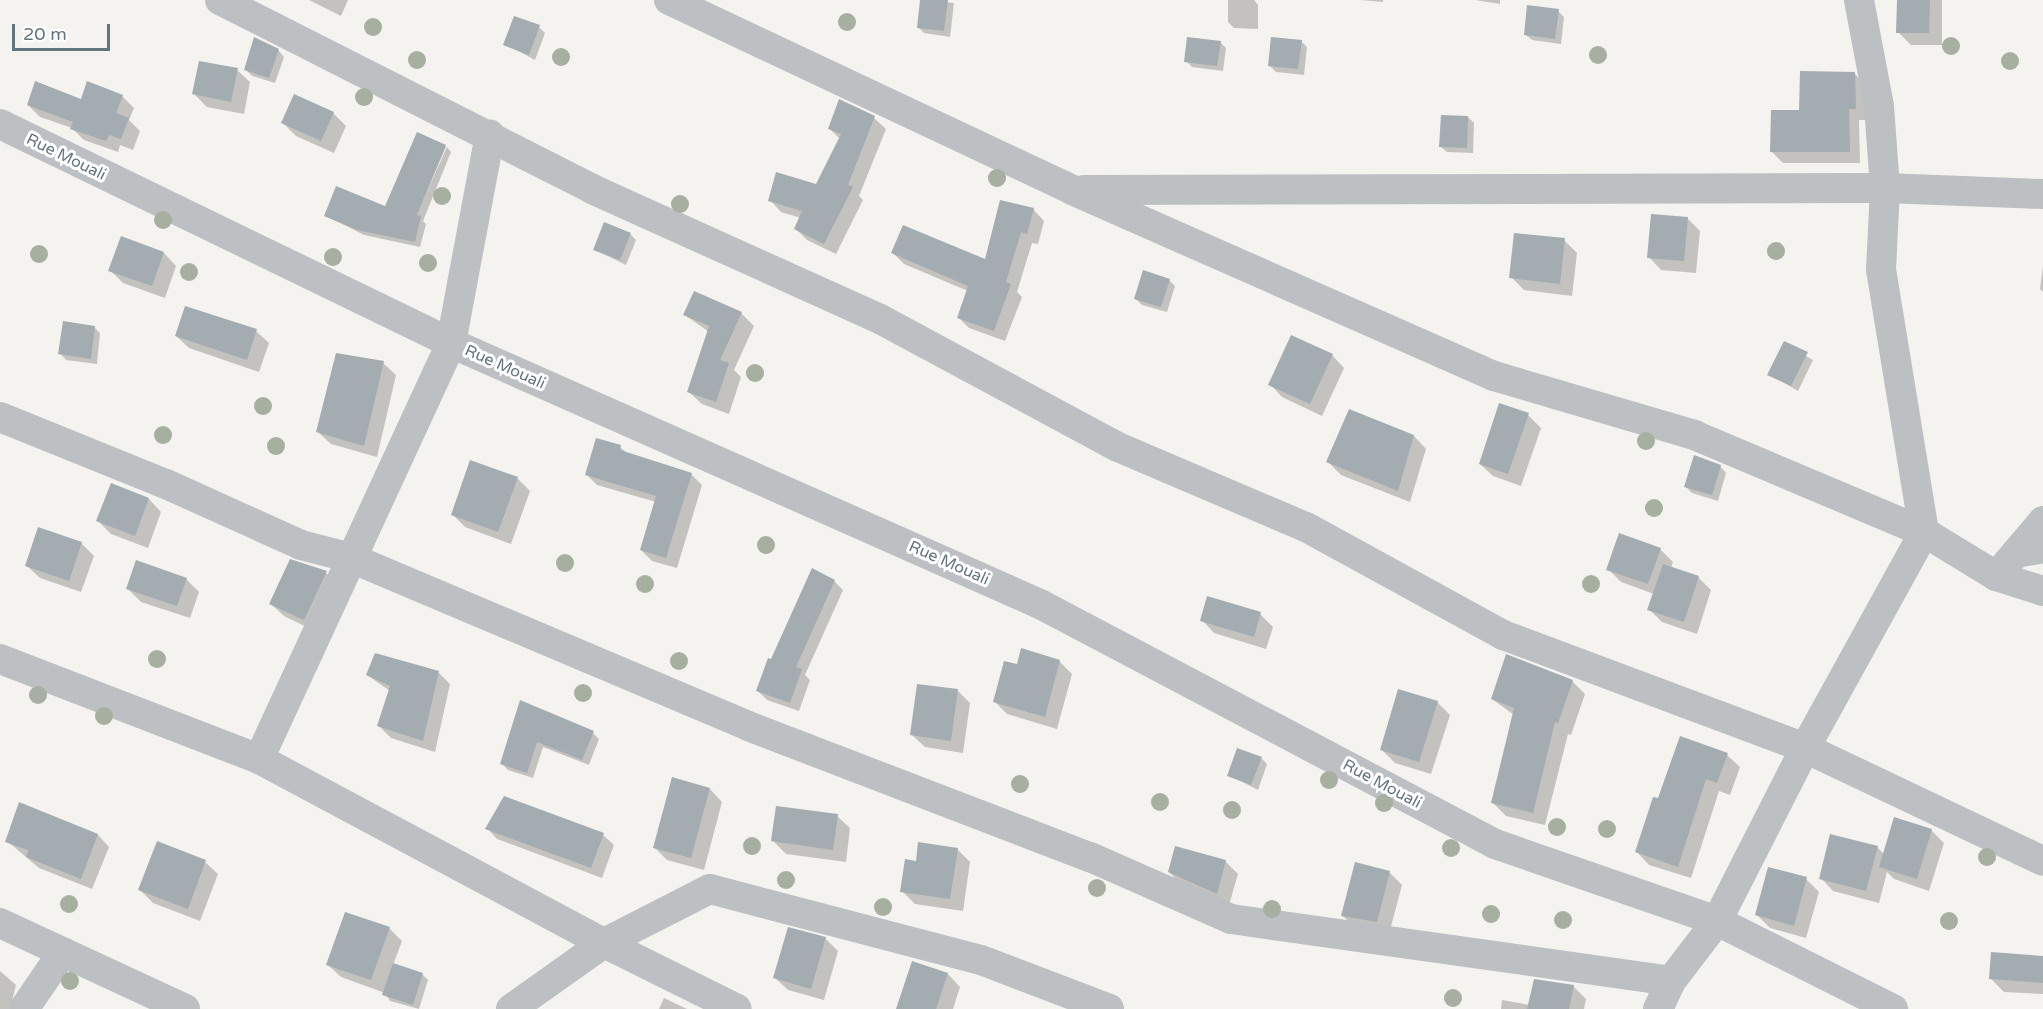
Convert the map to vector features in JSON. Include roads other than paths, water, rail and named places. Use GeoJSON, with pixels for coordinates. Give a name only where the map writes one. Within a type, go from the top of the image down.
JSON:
{"type":"FeatureCollection","features":[{"type":"Feature","properties":{"kind":"street"},"geometry":{"type":"LineString","coordinates":[[220,0],[490,135],[592,189],[880,319],[1118,447],[1306,527],[1503,634],[1805,748],[2043,861]]}},
{"type":"Feature","properties":{"kind":"street"},"geometry":{"type":"LineString","coordinates":[[669,0],[1072,190],[1494,376],[1694,435],[1924,532],[1996,576],[2043,591]]}},
{"type":"Feature","properties":{"kind":"street"},"geometry":{"type":"LineString","coordinates":[[1658,1009],[1671,981],[1717,921],[1805,748],[1924,532],[1881,270],[1885,188],[1879,106],[1859,0]]}},
{"type":"Feature","properties":{"kind":"street","name":"Rue Mouali"},"geometry":{"type":"LineString","coordinates":[[0,124],[451,343],[1040,604],[1495,843],[1717,921],[1893,1009]]}},
{"type":"Feature","properties":{"kind":"street"},"geometry":{"type":"LineString","coordinates":[[259,759],[451,343],[490,135]]}},
{"type":"Feature","properties":{"kind":"street"},"geometry":{"type":"LineString","coordinates":[[1072,190],[1885,188],[2043,194]]}},
{"type":"Feature","properties":{"kind":"street"},"geometry":{"type":"LineString","coordinates":[[0,417],[166,484],[301,545],[351,558],[748,726],[1090,857],[1231,919],[1671,981]]}},
{"type":"Feature","properties":{"kind":"street"},"geometry":{"type":"LineString","coordinates":[[1996,576],[2029,551],[2043,522]]}},
{"type":"Feature","properties":{"kind":"street"},"geometry":{"type":"LineString","coordinates":[[0,658],[259,759],[604,943],[737,1009]]}},
{"type":"Feature","properties":{"kind":"street"},"geometry":{"type":"LineString","coordinates":[[511,1009],[604,943],[710,890],[981,960],[1109,1009]]}},
{"type":"Feature","properties":{"kind":"street"},"geometry":{"type":"LineString","coordinates":[[0,923],[186,1009]]}},
{"type":"Feature","properties":{"kind":"street"},"geometry":{"type":"LineString","coordinates":[[24,1009],[63,952]]}}]}
